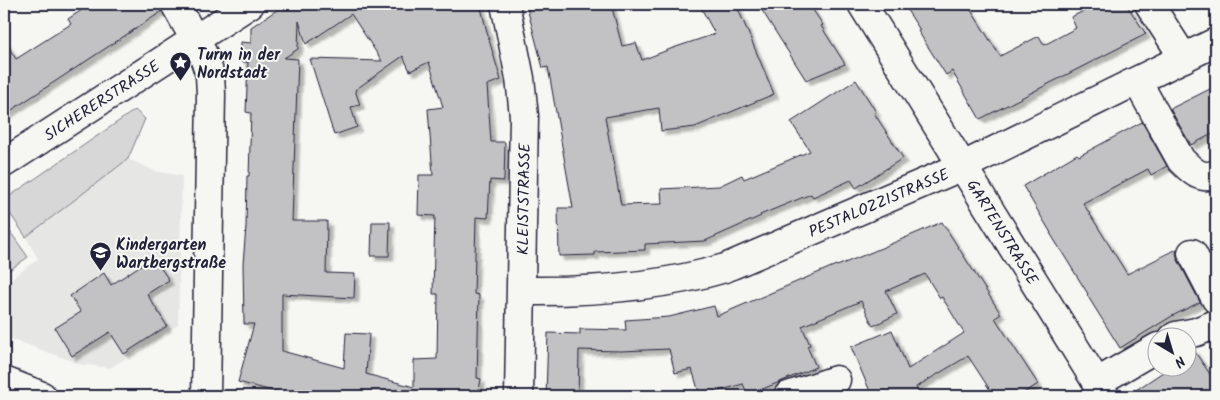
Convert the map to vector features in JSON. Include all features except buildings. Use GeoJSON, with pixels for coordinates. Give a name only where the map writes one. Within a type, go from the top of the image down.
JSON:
{"type":"FeatureCollection","features":[{"type":"Feature","properties":{"kind":"street"},"geometry":{"type":"LineString","coordinates":[[175,4],[203,54],[210,76],[206,396]]}},
{"type":"Feature","properties":{"kind":"street","name":"SICHERERSTRASSE"},"geometry":{"type":"LineString","coordinates":[[4,163],[250,4]]}},
{"type":"Feature","properties":{"kind":"street","name":"KLEISTSTRASSE"},"geometry":{"type":"LineString","coordinates":[[504,4],[520,78],[524,116],[519,396]]}},
{"type":"Feature","properties":{"kind":"street","name":"GARTENSTRASSE"},"geometry":{"type":"LineString","coordinates":[[862,4],[1100,390],[1148,354]]}},
{"type":"Feature","properties":{"kind":"street"},"geometry":{"type":"LineString","coordinates":[[1149,4],[1184,58]]}},
{"type":"Feature","properties":{"kind":"street","name":"PESTALOZZISTRASSE"},"geometry":{"type":"LineString","coordinates":[[522,291],[560,292],[652,284],[726,268],[963,166],[1216,42]]}},
{"type":"Feature","properties":{"kind":"street"},"geometry":{"type":"LineString","coordinates":[[1137,81],[1181,160],[1190,170],[1199,175],[1207,177],[1216,174]]}},
{"type":"Feature","properties":{"kind":"street"},"geometry":{"type":"LineString","coordinates":[[1192,253],[1216,299]]}},
{"type":"Feature","properties":{"kind":"street"},"geometry":{"type":"LineString","coordinates":[[1198,331],[1216,324]]}},
{"type":"Feature","properties":{"kind":"street"},"geometry":{"type":"LineString","coordinates":[[4,381],[42,396]]}},
{"type":"Feature","properties":{"kind":"street"},"geometry":{"type":"LineString","coordinates":[[788,396],[837,382]]}},
{"type":"Feature","properties":{"kind":"shaded area"},"geometry":{"type":"Polygon","coordinates":[[[135,110],[145,119],[128,159],[26,237],[4,205],[4,200],[135,110]]]}},
{"type":"Feature","properties":{"kind":"shaded area","name":"Kindergarten Wartbergstraße"},"geometry":{"type":"Polygon","coordinates":[[[128,159],[155,171],[182,176],[178,325],[110,368],[80,364],[4,336],[4,284],[38,259],[26,237],[128,159]]]}},
{"type":"Feature","properties":{"kind":"shaded area"},"geometry":{"type":"Polygon","coordinates":[[[4,223],[28,257],[4,274],[4,223]]]}},
{"type":"Feature","properties":{"kind":"place","name":"Turm in der Nordstadt"},"geometry":{"type":"Point","coordinates":[181,82]}},
{"type":"Feature","properties":{"kind":"place","name":"Kindergarten Wartbergstraße"},"geometry":{"type":"Point","coordinates":[100,272]}}]}
